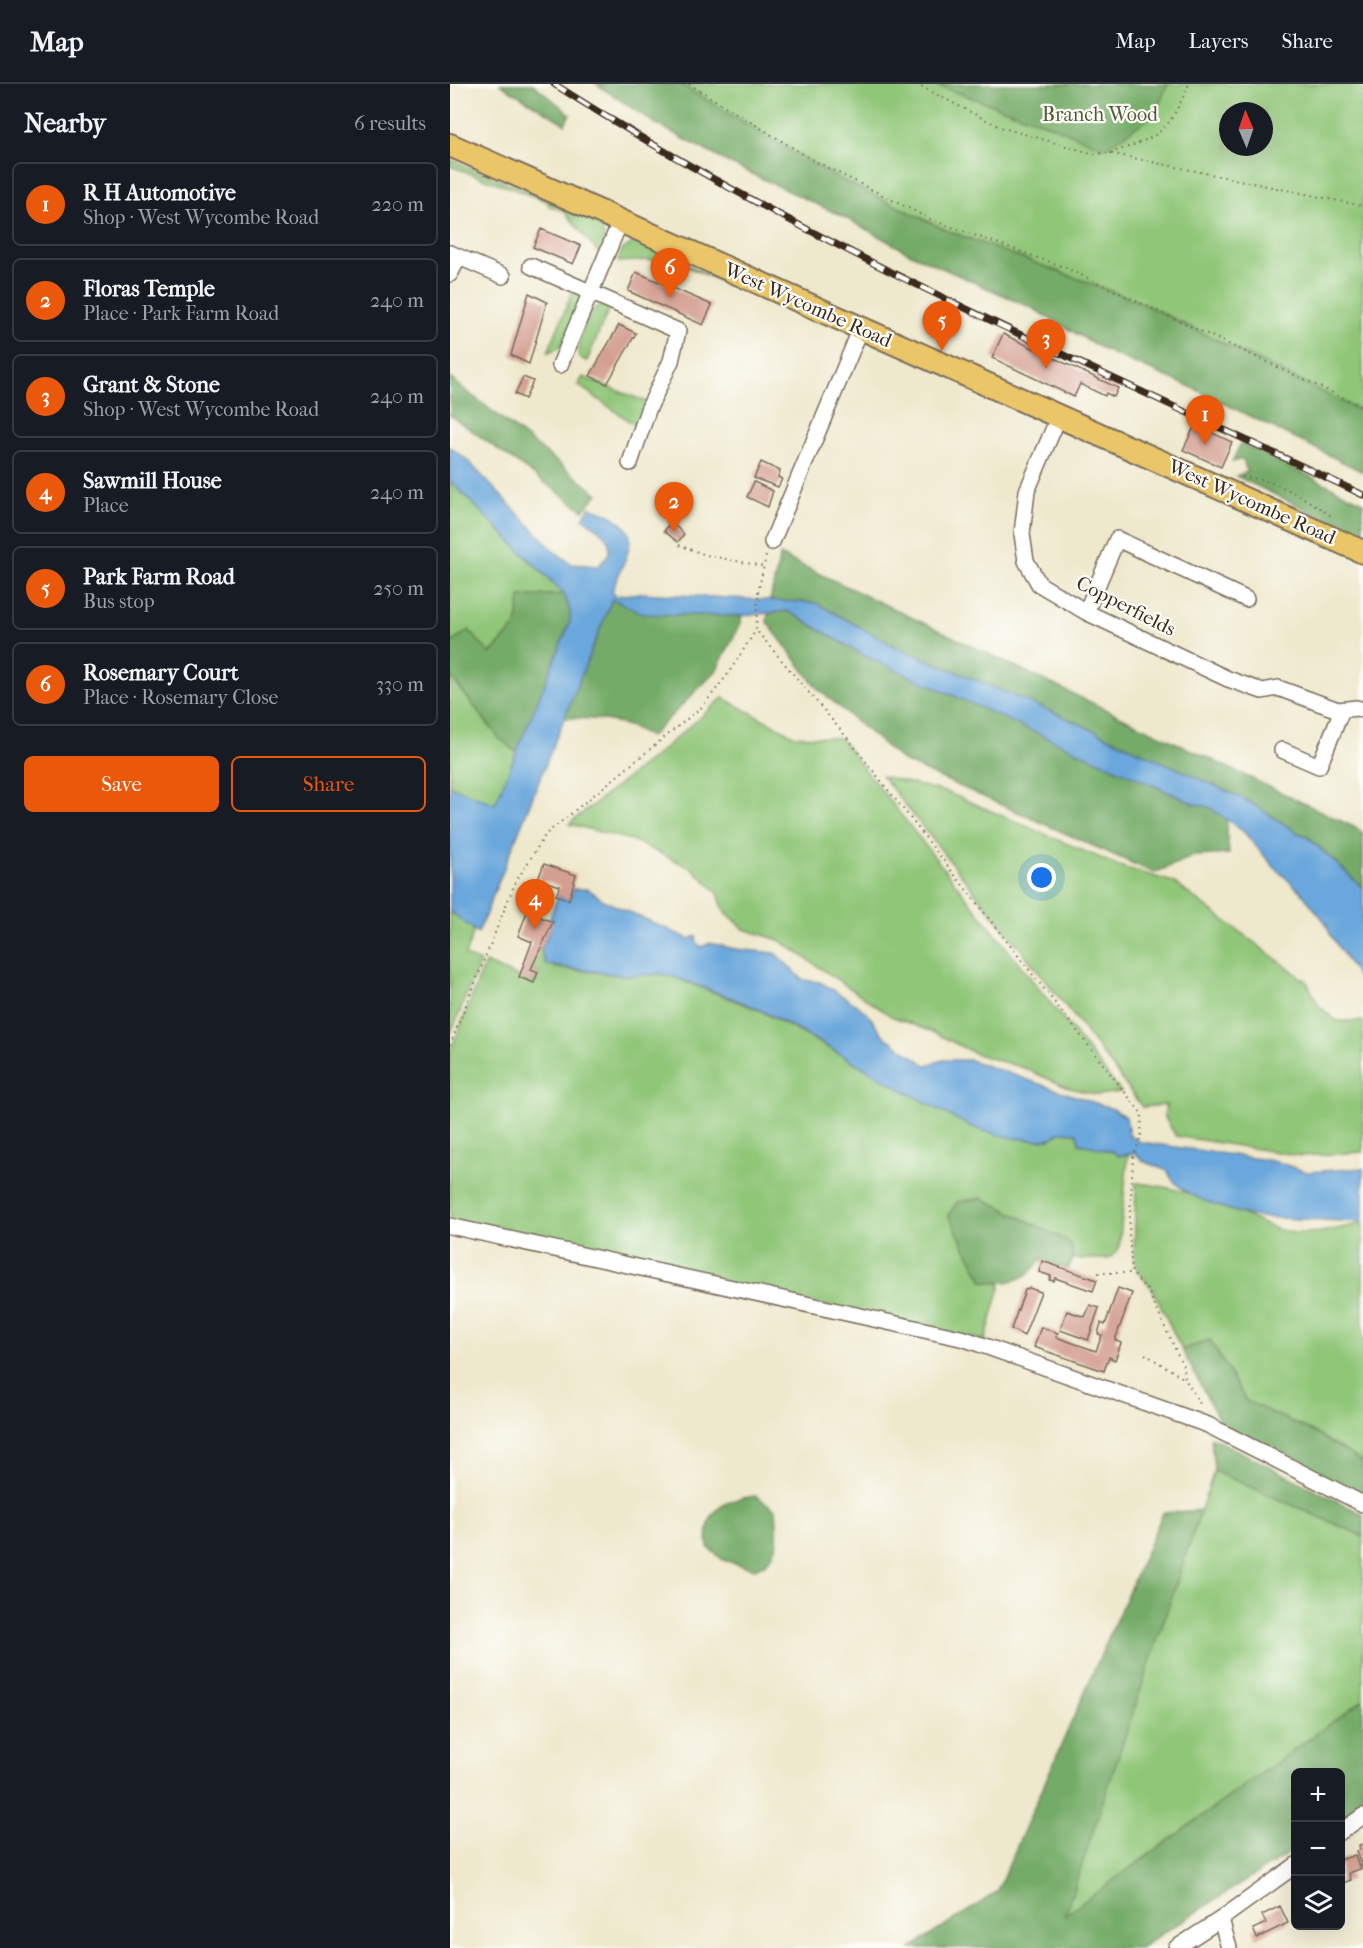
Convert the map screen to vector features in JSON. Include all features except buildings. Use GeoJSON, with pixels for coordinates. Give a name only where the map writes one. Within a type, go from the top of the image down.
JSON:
{"type":"FeatureCollection","features":[{"type":"Feature","properties":{"kind":"highway","name":"West Wycombe Road"},"geometry":{"type":"LineString","coordinates":[[450,145],[1363,552]]}},
{"type":"Feature","properties":{"kind":"street"},"geometry":{"type":"LineString","coordinates":[[560,365],[620,222]]}},
{"type":"Feature","properties":{"kind":"street"},"geometry":{"type":"LineString","coordinates":[[450,274],[454,255],[503,276]]}},
{"type":"Feature","properties":{"kind":"street"},"geometry":{"type":"LineString","coordinates":[[531,266],[678,330],[671,361],[648,410],[630,463]]}},
{"type":"Feature","properties":{"kind":"street"},"geometry":{"type":"LineString","coordinates":[[772,542],[861,328]]}},
{"type":"Feature","properties":{"kind":"street","name":"Copperfields"},"geometry":{"type":"LineString","coordinates":[[1059,416],[1027,491],[1023,543],[1026,561],[1039,584],[1086,612],[1228,679],[1262,691],[1278,688],[1342,710],[1358,708],[1363,710]]}},
{"type":"Feature","properties":{"kind":"street"},"geometry":{"type":"LineString","coordinates":[[1086,612],[1117,539],[1246,599]]}},
{"type":"Feature","properties":{"kind":"street"},"geometry":{"type":"LineString","coordinates":[[1282,750],[1319,766],[1342,710]]}},
{"type":"Feature","properties":{"kind":"street"},"geometry":{"type":"LineString","coordinates":[[450,1226],[965,1339],[1208,1425],[1363,1504]]}},
{"type":"Feature","properties":{"kind":"street"},"geometry":{"type":"LineString","coordinates":[[1345,1829],[1363,1816]]}},
{"type":"Feature","properties":{"kind":"street"},"geometry":{"type":"LineString","coordinates":[[1176,1948],[1291,1869]]}},
{"type":"Feature","properties":{"kind":"street"},"geometry":{"type":"LineString","coordinates":[[1221,1919],[1229,1948]]}},
{"type":"Feature","properties":{"kind":"path"},"geometry":{"type":"LineString","coordinates":[[689,84],[812,159],[932,220],[1064,267],[1363,407]]}},
{"type":"Feature","properties":{"kind":"path"},"geometry":{"type":"LineString","coordinates":[[916,84],[1000,127],[1094,154],[1109,153],[1154,138],[1175,115],[1189,84]]}},
{"type":"Feature","properties":{"kind":"path"},"geometry":{"type":"LineString","coordinates":[[1109,153],[1363,206]]}},
{"type":"Feature","properties":{"kind":"path"},"geometry":{"type":"LineString","coordinates":[[1235,477],[1263,478],[1301,495],[1340,522]]}},
{"type":"Feature","properties":{"kind":"path"},"geometry":{"type":"LineString","coordinates":[[450,1045],[515,883],[546,834],[703,706],[728,674],[756,630],[762,566],[772,542]]}},
{"type":"Feature","properties":{"kind":"path"},"geometry":{"type":"LineString","coordinates":[[679,545],[706,555],[762,566]]}},
{"type":"Feature","properties":{"kind":"path"},"geometry":{"type":"LineString","coordinates":[[756,630],[849,740],[1142,1114],[1141,1136],[1133,1157],[1129,1234],[1132,1273],[1148,1291],[1184,1368],[1185,1379]]}},
{"type":"Feature","properties":{"kind":"path"},"geometry":{"type":"LineString","coordinates":[[1098,1273],[1132,1273]]}},
{"type":"Feature","properties":{"kind":"path"},"geometry":{"type":"LineString","coordinates":[[1145,1354],[1185,1379],[1198,1398],[1208,1425]]}},
{"type":"Feature","properties":{"kind":"green space"},"geometry":{"type":"Polygon","coordinates":[[[500,84],[533,84],[570,114],[565,124],[500,84]]]}},
{"type":"Feature","properties":{"kind":"green space"},"geometry":{"type":"Polygon","coordinates":[[[596,84],[680,84],[830,174],[946,230],[1135,300],[1363,412],[1363,472],[1193,388],[1108,352],[1032,308],[913,255],[844,217],[731,164],[653,122],[596,84]]]}},
{"type":"Feature","properties":{"kind":"green space"},"geometry":{"type":"Polygon","coordinates":[[[680,84],[933,84],[1044,123],[1154,115],[1168,84],[1363,84],[1363,412],[1135,300],[946,230],[830,174],[680,84]]]}},
{"type":"Feature","properties":{"kind":"green space","name":"Branch Wood"},"geometry":{"type":"Polygon","coordinates":[[[933,84],[1168,84],[1154,115],[1105,148],[1044,123],[933,84]]]}},
{"type":"Feature","properties":{"kind":"green space"},"geometry":{"type":"Polygon","coordinates":[[[450,159],[588,216],[602,226],[605,245],[600,255],[564,211],[548,205],[549,202],[450,166],[450,159]]]}},
{"type":"Feature","properties":{"kind":"green space"},"geometry":{"type":"Polygon","coordinates":[[[634,242],[646,244],[729,285],[669,259],[618,262],[622,250],[634,242]]]}},
{"type":"Feature","properties":{"kind":"green space"},"geometry":{"type":"Polygon","coordinates":[[[573,291],[580,295],[582,303],[560,348],[548,352],[573,291]]]}},
{"type":"Feature","properties":{"kind":"green space"},"geometry":{"type":"Polygon","coordinates":[[[610,306],[587,361],[580,358],[580,340],[588,317],[597,307],[610,306]]]}},
{"type":"Feature","properties":{"kind":"green space"},"geometry":{"type":"Polygon","coordinates":[[[583,377],[649,403],[638,427],[578,385],[583,377]]]}},
{"type":"Feature","properties":{"kind":"green space"},"geometry":{"type":"Polygon","coordinates":[[[450,378],[598,494],[583,510],[450,415],[450,378]]]}},
{"type":"Feature","properties":{"kind":"green space"},"geometry":{"type":"Polygon","coordinates":[[[1241,443],[1363,502],[1363,537],[1236,476],[1247,472],[1243,459],[1232,462],[1241,443]]]}},
{"type":"Feature","properties":{"kind":"green space"},"geometry":{"type":"Polygon","coordinates":[[[450,481],[564,594],[520,597],[517,625],[489,654],[469,630],[450,644],[450,481]]]}},
{"type":"Feature","properties":{"kind":"green space"},"geometry":{"type":"Polygon","coordinates":[[[780,555],[1356,828],[1363,833],[1363,888],[1307,836],[1298,833],[1248,801],[1062,716],[894,646],[816,603],[770,601],[780,555]]]}},
{"type":"Feature","properties":{"kind":"green space"},"geometry":{"type":"Polygon","coordinates":[[[564,594],[570,611],[570,621],[518,753],[499,738],[450,675],[450,644],[469,630],[490,654],[517,625],[520,597],[564,594]]]}},
{"type":"Feature","properties":{"kind":"green space"},"geometry":{"type":"Polygon","coordinates":[[[612,599],[644,614],[741,616],[741,623],[716,671],[650,737],[619,723],[598,719],[564,718],[612,599]]]}},
{"type":"Feature","properties":{"kind":"green space"},"geometry":{"type":"Polygon","coordinates":[[[788,611],[865,656],[1195,804],[1209,807],[1226,818],[1229,854],[1194,856],[1154,873],[903,761],[818,689],[767,622],[768,613],[788,611]]]}},
{"type":"Feature","properties":{"kind":"green space"},"geometry":{"type":"Polygon","coordinates":[[[450,676],[499,738],[518,753],[495,804],[450,786],[450,676]]]}},
{"type":"Feature","properties":{"kind":"green space"},"geometry":{"type":"Polygon","coordinates":[[[723,698],[795,736],[840,738],[1121,1092],[1098,1095],[1066,1087],[1024,1068],[976,1054],[935,1033],[891,1016],[779,940],[744,929],[723,909],[718,893],[693,869],[634,841],[569,824],[655,756],[723,698]]]}},
{"type":"Feature","properties":{"kind":"green space"},"geometry":{"type":"Polygon","coordinates":[[[882,776],[949,793],[1119,866],[1173,882],[1307,982],[1319,1006],[1337,1021],[1363,1021],[1363,1152],[1301,1156],[1176,1136],[1164,1116],[1166,1105],[1142,1107],[1080,1024],[882,776]]]}},
{"type":"Feature","properties":{"kind":"green space"},"geometry":{"type":"Polygon","coordinates":[[[450,911],[474,930],[465,956],[480,962],[450,1036],[450,911]]]}},
{"type":"Feature","properties":{"kind":"green space"},"geometry":{"type":"Polygon","coordinates":[[[540,945],[543,946],[541,951],[555,968],[628,976],[660,974],[674,977],[761,1011],[942,1110],[1039,1139],[1050,1139],[1059,1132],[1077,1133],[1079,1143],[1114,1152],[1119,1156],[1128,1153],[1119,1249],[1109,1259],[1073,1259],[1071,1243],[982,1198],[983,1281],[1001,1284],[985,1341],[450,1223],[450,1052],[485,963],[534,983],[540,972],[531,969],[540,945]]]}},
{"type":"Feature","properties":{"kind":"green space"},"geometry":{"type":"Polygon","coordinates":[[[1136,1183],[1190,1194],[1287,1232],[1320,1232],[1363,1223],[1363,1462],[1310,1430],[1246,1401],[1210,1340],[1182,1350],[1152,1288],[1138,1272],[1134,1261],[1136,1183]]]}},
{"type":"Feature","properties":{"kind":"green space"},"geometry":{"type":"Polygon","coordinates":[[[982,1198],[1071,1243],[1073,1259],[1068,1269],[1040,1260],[1030,1273],[1016,1280],[983,1281],[948,1215],[957,1202],[982,1198]]]}},
{"type":"Feature","properties":{"kind":"green space"},"geometry":{"type":"Polygon","coordinates":[[[1210,1340],[1246,1401],[1310,1430],[1363,1462],[1363,1497],[1221,1424],[1182,1350],[1210,1340]]]}},
{"type":"Feature","properties":{"kind":"green space"},"geometry":{"type":"Polygon","coordinates":[[[1211,1437],[1363,1514],[1363,1536],[1214,1471],[1211,1437]]]}},
{"type":"Feature","properties":{"kind":"green space"},"geometry":{"type":"Polygon","coordinates":[[[1214,1471],[1363,1536],[1363,1700],[1064,1916],[1214,1471]]]}},
{"type":"Feature","properties":{"kind":"green space"},"geometry":{"type":"Polygon","coordinates":[[[756,1496],[776,1510],[777,1537],[770,1559],[755,1569],[723,1560],[708,1547],[707,1535],[712,1516],[718,1509],[734,1500],[756,1496]]]}},
{"type":"Feature","properties":{"kind":"green space"},"geometry":{"type":"Polygon","coordinates":[[[1201,1510],[1065,1915],[1363,1700],[1363,1806],[1345,1818],[1345,1768],[1291,1768],[1291,1852],[1140,1948],[911,1948],[997,1892],[1163,1513],[1201,1510]]]}},
{"type":"Feature","properties":{"kind":"water"},"geometry":{"type":"Polygon","coordinates":[[[450,447],[466,459],[554,551],[572,564],[598,566],[609,551],[607,539],[603,533],[583,518],[590,507],[609,514],[621,522],[628,530],[630,539],[629,549],[612,591],[616,596],[641,593],[816,603],[894,646],[1062,716],[1248,801],[1306,836],[1363,888],[1363,985],[1330,934],[1326,923],[1300,891],[1274,867],[1244,832],[1209,807],[1195,804],[865,656],[788,611],[741,616],[644,614],[612,599],[478,933],[450,911],[450,786],[495,804],[570,622],[570,611],[564,594],[450,481],[450,447]]]}},
{"type":"Feature","properties":{"kind":"water"},"geometry":{"type":"Polygon","coordinates":[[[573,889],[588,889],[605,901],[689,939],[696,936],[697,943],[701,947],[710,943],[735,949],[775,953],[803,980],[820,982],[851,1001],[867,1013],[884,1036],[926,1065],[943,1060],[970,1060],[1113,1109],[1126,1117],[1129,1135],[1140,1142],[1274,1161],[1307,1172],[1363,1168],[1363,1222],[1257,1217],[1234,1211],[1206,1202],[1181,1188],[1168,1171],[1143,1161],[1135,1153],[1119,1156],[1114,1152],[1079,1143],[1077,1133],[1059,1132],[1043,1140],[1030,1140],[988,1132],[968,1125],[764,1012],[674,977],[660,974],[628,976],[546,965],[541,951],[552,922],[549,920],[558,896],[569,900],[573,889]]]}},
{"type":"Feature","properties":{"kind":"railway"},"geometry":{"type":"LineString","coordinates":[[554,84],[750,199],[850,251],[1054,351],[1363,495]]}},
{"type":"Feature","properties":{"kind":"place","name":"Rosemary Court"},"geometry":{"type":"Point","coordinates":[670,298]}},
{"type":"Feature","properties":{"kind":"place","name":"Park Farm Road"},"geometry":{"type":"Point","coordinates":[942,351]}},
{"type":"Feature","properties":{"kind":"place","name":"Grant & Stone"},"geometry":{"type":"Point","coordinates":[1046,369]}},
{"type":"Feature","properties":{"kind":"place","name":"R H Automotive"},"geometry":{"type":"Point","coordinates":[1205,445]}},
{"type":"Feature","properties":{"kind":"place","name":"Floras Temple"},"geometry":{"type":"Point","coordinates":[674,532]}},
{"type":"Feature","properties":{"kind":"place","name":"Sawmill House"},"geometry":{"type":"Point","coordinates":[535,929]}}]}
